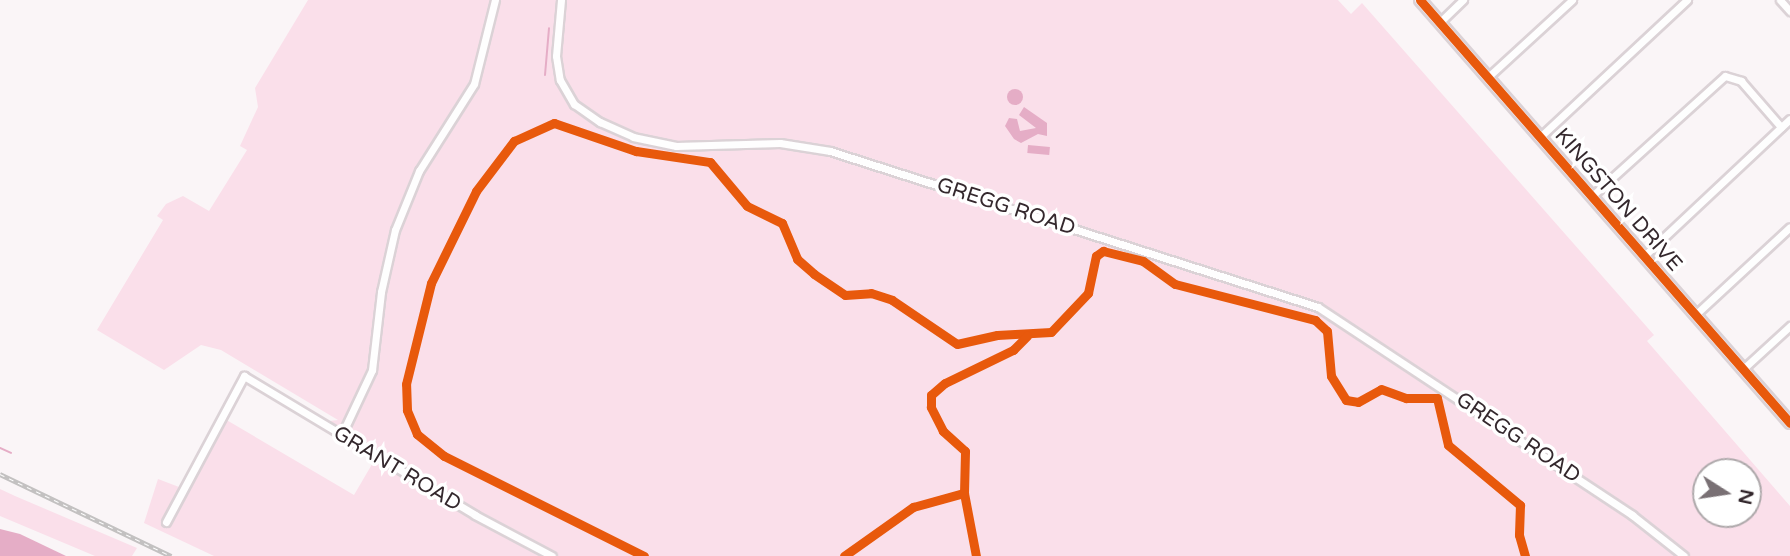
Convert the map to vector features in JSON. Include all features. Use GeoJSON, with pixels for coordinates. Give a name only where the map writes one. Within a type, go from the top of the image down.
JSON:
{"type":"FeatureCollection","features":[{"type":"Feature","properties":{"kind":"main road","name":"KINGSTON DRIVE"},"geometry":{"type":"LineString","coordinates":[[1420,0],[1790,423]]}},
{"type":"Feature","properties":{"kind":"street"},"geometry":{"type":"LineString","coordinates":[[341,436],[372,370],[381,292],[395,230],[419,171],[474,84],[495,0]]}},
{"type":"Feature","properties":{"kind":"street","name":"GREGG ROAD"},"geometry":{"type":"LineString","coordinates":[[561,0],[558,74],[574,104],[600,122],[633,137],[676,146],[780,143],[830,151],[1318,307],[1632,515],[1684,556]]}},
{"type":"Feature","properties":{"kind":"street"},"geometry":{"type":"LineString","coordinates":[[1440,22],[1463,0]]}},
{"type":"Feature","properties":{"kind":"street"},"geometry":{"type":"LineString","coordinates":[[1488,78],[1572,0]]}},
{"type":"Feature","properties":{"kind":"street"},"geometry":{"type":"LineString","coordinates":[[1540,137],[1687,0]]}},
{"type":"Feature","properties":{"kind":"street"},"geometry":{"type":"LineString","coordinates":[[1780,0],[1790,11]]}},
{"type":"Feature","properties":{"kind":"street"},"geometry":{"type":"LineString","coordinates":[[1592,197],[1725,76],[1741,80],[1781,127]]}},
{"type":"Feature","properties":{"kind":"street"},"geometry":{"type":"LineString","coordinates":[[1644,256],[1790,119]]}},
{"type":"Feature","properties":{"kind":"street"},"geometry":{"type":"LineString","coordinates":[[1695,315],[1790,227]]}},
{"type":"Feature","properties":{"kind":"street"},"geometry":{"type":"LineString","coordinates":[[1743,369],[1790,326]]}},
{"type":"Feature","properties":{"kind":"street","name":"GRANT ROAD"},"geometry":{"type":"LineString","coordinates":[[166,522],[244,376],[341,436],[552,556]]}},
{"type":"Feature","properties":{"kind":"shaded area"},"geometry":{"type":"Polygon","coordinates":[[[308,0],[1338,0],[1351,14],[1362,3],[1654,335],[1647,341],[1748,458],[1692,458],[1692,528],[1762,528],[1762,474],[1790,506],[1790,556],[214,556],[144,523],[158,479],[179,487],[218,415],[354,495],[378,454],[329,421],[338,420],[221,350],[201,345],[164,370],[97,330],[163,220],[157,216],[166,204],[183,196],[209,211],[247,150],[240,146],[258,107],[255,88],[308,0]]]}},
{"type":"Feature","properties":{"kind":"shaded area"},"geometry":{"type":"Polygon","coordinates":[[[1015,89],[1021,91],[1021,103],[1015,105],[1009,103],[1007,97],[1009,91],[1015,89]]]}},
{"type":"Feature","properties":{"kind":"shaded area"},"geometry":{"type":"Polygon","coordinates":[[[1024,107],[1047,123],[1047,136],[1038,134],[1021,143],[1014,139],[1005,126],[1009,118],[1017,119],[1020,131],[1036,128],[1019,115],[1024,107]]]}},
{"type":"Feature","properties":{"kind":"shaded area"},"geometry":{"type":"Polygon","coordinates":[[[1028,145],[1050,147],[1049,155],[1027,153],[1028,145]]]}},
{"type":"Feature","properties":{"kind":"shaded area"},"geometry":{"type":"Polygon","coordinates":[[[0,489],[137,548],[132,556],[95,556],[0,516],[0,489]]]}},
{"type":"Feature","properties":{"kind":"shaded area"},"geometry":{"type":"Polygon","coordinates":[[[0,529],[20,534],[66,556],[0,556],[0,529]]]}},
{"type":"Feature","properties":{"kind":"waterway"},"geometry":{"type":"LineString","coordinates":[[545,75],[549,28]]}},
{"type":"Feature","properties":{"kind":"waterway"},"geometry":{"type":"LineString","coordinates":[[0,448],[11,453]]}},
{"type":"Feature","properties":{"kind":"railway"},"geometry":{"type":"LineString","coordinates":[[0,474],[171,556]]}},
{"type":"Feature","properties":{"kind":"cycle path"},"geometry":{"type":"LineString","coordinates":[[1420,0],[1790,423]]}},
{"type":"Feature","properties":{"kind":"cycle path"},"geometry":{"type":"LineString","coordinates":[[644,556],[444,456],[417,434],[407,410],[406,384],[431,283],[476,191],[514,141],[554,123],[636,151],[710,162],[747,206],[782,223],[797,259],[814,274],[845,295],[871,293],[892,300],[957,344],[997,335],[1051,332],[1088,293],[1096,256],[1103,251],[1143,261],[1175,284],[1315,320],[1327,331],[1331,376],[1346,400],[1358,402],[1381,389],[1406,398],[1437,398],[1448,445],[1520,505],[1519,535],[1525,556]]}},
{"type":"Feature","properties":{"kind":"cycle path"},"geometry":{"type":"LineString","coordinates":[[976,556],[964,493],[965,451],[943,431],[931,407],[931,395],[945,383],[1013,350],[1027,336]]}},
{"type":"Feature","properties":{"kind":"cycle path"},"geometry":{"type":"LineString","coordinates":[[844,556],[913,507],[964,493]]}}]}
